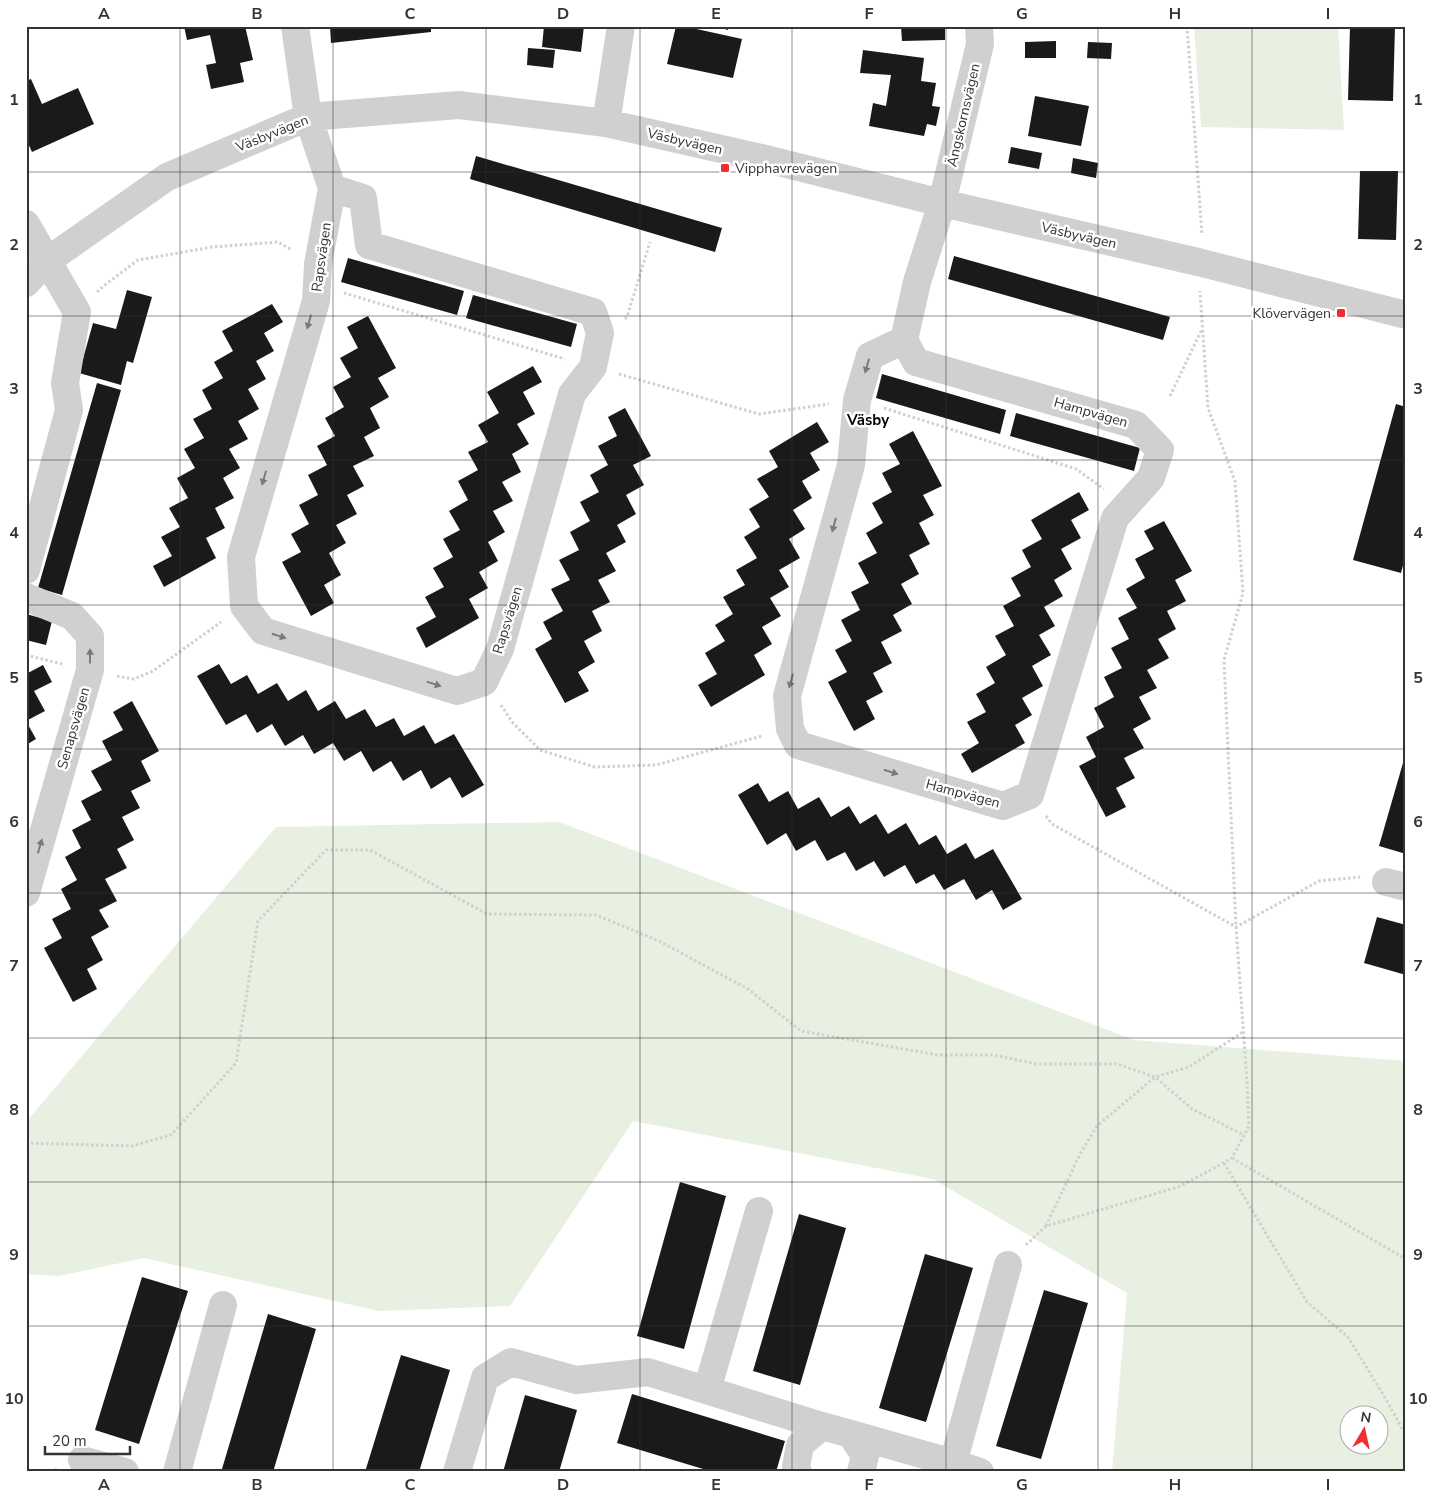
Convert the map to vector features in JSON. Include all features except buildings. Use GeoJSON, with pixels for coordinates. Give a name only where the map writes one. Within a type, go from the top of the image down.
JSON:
{"type":"FeatureCollection","features":[{"type":"Feature","properties":{"kind":"street","name":"Rapsvägen"},"geometry":{"type":"LineString","coordinates":[[244,606],[241,557],[316,301],[318,264],[332,188],[308,117],[295,26]]}},
{"type":"Feature","properties":{"kind":"street"},"geometry":{"type":"LineString","coordinates":[[606,123],[621,26]]}},
{"type":"Feature","properties":{"kind":"street","name":"Ängskornsvägen"},"geometry":{"type":"LineString","coordinates":[[942,203],[980,44],[979,26]]}},
{"type":"Feature","properties":{"kind":"street","name":"Väsbyvägen"},"geometry":{"type":"LineString","coordinates":[[26,283],[47,261],[167,177],[308,117],[459,105],[606,123],[1198,262],[1406,316]]}},
{"type":"Feature","properties":{"kind":"street"},"geometry":{"type":"LineString","coordinates":[[332,188],[363,198],[368,245],[596,322]]}},
{"type":"Feature","properties":{"kind":"street"},"geometry":{"type":"LineString","coordinates":[[790,729],[787,696],[851,465],[858,400],[870,356],[904,340],[917,282],[942,203]]}},
{"type":"Feature","properties":{"kind":"street"},"geometry":{"type":"LineString","coordinates":[[26,224],[77,312],[65,383],[69,410],[26,570]]}},
{"type":"Feature","properties":{"kind":"street","name":"Rapsvägen"},"geometry":{"type":"LineString","coordinates":[[484,682],[500,649],[572,394],[593,367],[596,322]]}},
{"type":"Feature","properties":{"kind":"street","name":"Hampvägen"},"geometry":{"type":"LineString","coordinates":[[790,729],[798,745],[1003,806],[1030,795],[1115,518],[1152,478],[1160,450],[1136,425],[916,362],[904,340]]}},
{"type":"Feature","properties":{"kind":"street","name":"Senapsvägen"},"geometry":{"type":"LineString","coordinates":[[26,597],[72,616],[90,636],[90,670],[26,893]]}},
{"type":"Feature","properties":{"kind":"street"},"geometry":{"type":"LineString","coordinates":[[244,606],[263,631],[457,691],[484,682]]}},
{"type":"Feature","properties":{"kind":"street"},"geometry":{"type":"LineString","coordinates":[[707,1390],[759,1211]]}},
{"type":"Feature","properties":{"kind":"street"},"geometry":{"type":"LineString","coordinates":[[953,1463],[1008,1265]]}},
{"type":"Feature","properties":{"kind":"street"},"geometry":{"type":"LineString","coordinates":[[176,1472],[223,1305]]}},
{"type":"Feature","properties":{"kind":"street"},"geometry":{"type":"LineString","coordinates":[[457,1472],[485,1378],[511,1362],[576,1380],[648,1372],[822,1426],[980,1472]]}},
{"type":"Feature","properties":{"kind":"street"},"geometry":{"type":"LineString","coordinates":[[798,1472],[796,1467],[800,1445],[822,1426]]}},
{"type":"Feature","properties":{"kind":"street"},"geometry":{"type":"LineString","coordinates":[[851,1434],[865,1456],[861,1472]]}},
{"type":"Feature","properties":{"kind":"street"},"geometry":{"type":"LineString","coordinates":[[82,1460],[124,1472]]}},
{"type":"Feature","properties":{"kind":"path"},"geometry":{"type":"LineString","coordinates":[[1046,1226],[1178,1187],[1232,1158],[1248,1126],[1248,1082],[1236,927],[1224,660],[1243,593],[1236,480],[1208,408],[1198,262],[1203,247],[1187,26]]}},
{"type":"Feature","properties":{"kind":"path"},"geometry":{"type":"LineString","coordinates":[[596,322],[627,317],[650,242]]}},
{"type":"Feature","properties":{"kind":"path"},"geometry":{"type":"LineString","coordinates":[[1170,396],[1203,328]]}},
{"type":"Feature","properties":{"kind":"path"},"geometry":{"type":"LineString","coordinates":[[26,656],[134,679],[153,671],[244,606]]}},
{"type":"Feature","properties":{"kind":"path"},"geometry":{"type":"LineString","coordinates":[[484,682],[513,723],[540,750],[595,767],[656,765],[790,729]]}},
{"type":"Feature","properties":{"kind":"path"},"geometry":{"type":"LineString","coordinates":[[1030,795],[1052,824],[1236,927]]}},
{"type":"Feature","properties":{"kind":"path"},"geometry":{"type":"LineString","coordinates":[[26,1144],[132,1146],[171,1135],[236,1062],[258,921],[326,850],[370,850],[487,914],[596,915],[658,940],[748,989],[801,1031],[938,1055],[994,1055],[1036,1064],[1117,1064],[1155,1077],[1192,1109],[1244,1135]]}},
{"type":"Feature","properties":{"kind":"path"},"geometry":{"type":"LineString","coordinates":[[1236,927],[1319,881],[1366,876],[1396,884]]}},
{"type":"Feature","properties":{"kind":"path"},"geometry":{"type":"LineString","coordinates":[[1008,1265],[1022,1248],[1046,1226],[1081,1152],[1097,1126],[1155,1077],[1189,1067],[1243,1032]]}},
{"type":"Feature","properties":{"kind":"path"},"geometry":{"type":"LineString","coordinates":[[1232,1158],[1406,1259]]}},
{"type":"Feature","properties":{"kind":"path"},"geometry":{"type":"LineString","coordinates":[[1224,1163],[1307,1302],[1348,1337],[1406,1436]]}},
{"type":"Feature","properties":{"kind":"green space"},"geometry":{"type":"Polygon","coordinates":[[[1194,26],[1338,26],[1344,130],[1201,127],[1194,26]]]}},
{"type":"Feature","properties":{"kind":"green space"},"geometry":{"type":"Polygon","coordinates":[[[559,822],[1134,1040],[1406,1061],[1406,1472],[1112,1472],[1127,1293],[933,1179],[633,1121],[510,1306],[379,1311],[144,1258],[59,1276],[26,1274],[26,1122],[276,827],[559,822]]]}},
{"type":"Feature","properties":{"kind":"place","name":"Vipphavrevägen"},"geometry":{"type":"Point","coordinates":[725,168]}},
{"type":"Feature","properties":{"kind":"place","name":"Klövervägen"},"geometry":{"type":"Point","coordinates":[1341,313]}},
{"type":"Feature","properties":{"kind":"district","name":"Väsby"},"geometry":{"type":"Point","coordinates":[868,420]}}]}
